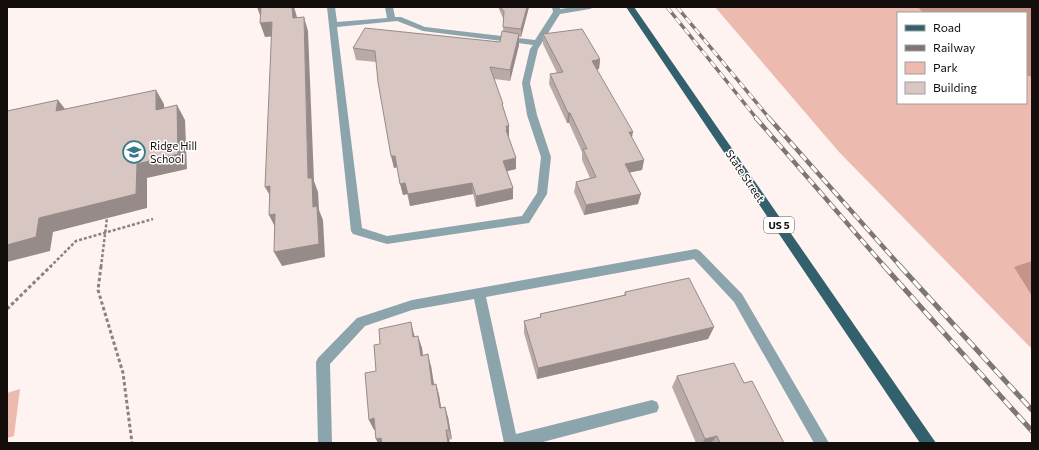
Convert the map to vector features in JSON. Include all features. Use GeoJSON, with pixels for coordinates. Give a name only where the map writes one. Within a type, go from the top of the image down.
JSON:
{"type":"FeatureCollection","features":[{"type":"Feature","properties":{"kind":"main road","name":"State Street"},"geometry":{"type":"LineString","coordinates":[[630,7],[929,443]]}},
{"type":"Feature","properties":{"kind":"lane"},"geometry":{"type":"LineString","coordinates":[[331,7],[357,231],[388,240],[525,220],[542,194],[546,157],[532,115],[526,83],[534,49],[557,9],[590,7]]}},
{"type":"Feature","properties":{"kind":"lane"},"geometry":{"type":"LineString","coordinates":[[389,7],[391,19]]}},
{"type":"Feature","properties":{"kind":"lane"},"geometry":{"type":"LineString","coordinates":[[333,25],[398,19],[423,29],[538,43]]}},
{"type":"Feature","properties":{"kind":"lane"},"geometry":{"type":"LineString","coordinates":[[325,443],[323,362],[361,322],[412,306],[696,254],[738,298],[822,443]]}},
{"type":"Feature","properties":{"kind":"lane"},"geometry":{"type":"LineString","coordinates":[[479,293],[511,443],[652,407]]}},
{"type":"Feature","properties":{"kind":"path"},"geometry":{"type":"LineString","coordinates":[[107,218],[98,290],[123,373],[132,443]]}},
{"type":"Feature","properties":{"kind":"path"},"geometry":{"type":"LineString","coordinates":[[7,309],[76,241],[105,234],[153,219]]}},
{"type":"Feature","properties":{"kind":"green space"},"geometry":{"type":"Polygon","coordinates":[[[715,7],[1032,7],[1032,349],[839,152],[715,7]]]}},
{"type":"Feature","properties":{"kind":"green space"},"geometry":{"type":"Polygon","coordinates":[[[20,389],[14,436],[7,438],[7,393],[20,389]]]}},
{"type":"Feature","properties":{"kind":"shaded area"},"geometry":{"type":"Polygon","coordinates":[[[918,7],[1032,7],[1032,77],[1027,75],[1027,12],[922,12],[918,7]]]}},
{"type":"Feature","properties":{"kind":"shaded area"},"geometry":{"type":"Polygon","coordinates":[[[1032,261],[1032,296],[1014,267],[1032,261]]]}},
{"type":"Feature","properties":{"kind":"building"},"geometry":{"type":"Polygon","coordinates":[[[261,7],[292,7],[293,18],[304,17],[308,178],[312,178],[313,207],[317,206],[319,244],[274,252],[275,214],[269,215],[270,186],[265,187],[272,22],[260,23],[261,7]]]}},
{"type":"Feature","properties":{"kind":"building"},"geometry":{"type":"Polygon","coordinates":[[[501,7],[527,7],[521,29],[503,27],[504,11],[501,7]]]}},
{"type":"Feature","properties":{"kind":"building"},"geometry":{"type":"Polygon","coordinates":[[[365,28],[500,42],[502,31],[519,34],[510,70],[490,67],[503,104],[509,126],[506,126],[506,130],[516,158],[503,161],[513,188],[476,196],[472,183],[408,194],[405,183],[400,184],[395,156],[391,156],[378,82],[375,51],[353,48],[365,28]]]}},
{"type":"Feature","properties":{"kind":"building"},"geometry":{"type":"Polygon","coordinates":[[[582,29],[600,59],[592,61],[633,132],[629,132],[644,160],[625,164],[641,194],[586,205],[576,182],[596,177],[583,149],[587,149],[550,74],[563,72],[543,34],[582,29]]]}},
{"type":"Feature","properties":{"kind":"building"},"geometry":{"type":"Polygon","coordinates":[[[156,90],[156,110],[177,105],[178,154],[137,164],[136,194],[39,218],[36,237],[7,245],[7,111],[58,100],[56,111],[156,90]]]}},
{"type":"Feature","properties":{"kind":"building"},"geometry":{"type":"Polygon","coordinates":[[[689,278],[714,327],[538,368],[524,321],[541,317],[540,314],[626,295],[625,292],[689,278]]]}},
{"type":"Feature","properties":{"kind":"building"},"geometry":{"type":"Polygon","coordinates":[[[411,322],[413,337],[418,336],[421,356],[428,354],[432,385],[436,384],[440,408],[445,407],[449,430],[446,430],[448,443],[382,443],[381,438],[376,439],[374,418],[369,420],[365,373],[376,371],[374,345],[380,344],[379,329],[411,322]]]}},
{"type":"Feature","properties":{"kind":"building"},"geometry":{"type":"Polygon","coordinates":[[[734,363],[744,383],[752,381],[784,443],[720,443],[717,436],[705,439],[677,376],[734,363]]]}},
{"type":"Feature","properties":{"kind":"railway"},"geometry":{"type":"LineString","coordinates":[[667,7],[757,119]]}},
{"type":"Feature","properties":{"kind":"railway"},"geometry":{"type":"LineString","coordinates":[[677,7],[770,119]]}},
{"type":"Feature","properties":{"kind":"railway"},"geometry":{"type":"LineString","coordinates":[[756,118],[885,267]]}},
{"type":"Feature","properties":{"kind":"railway"},"geometry":{"type":"LineString","coordinates":[[769,118],[901,267]]}},
{"type":"Feature","properties":{"kind":"railway"},"geometry":{"type":"LineString","coordinates":[[884,266],[1032,431]]}},
{"type":"Feature","properties":{"kind":"railway"},"geometry":{"type":"LineString","coordinates":[[900,266],[1032,410]]}},
{"type":"Feature","properties":{"kind":"place","name":"Ridge Hill School"},"geometry":{"type":"Point","coordinates":[134,152]}}]}
